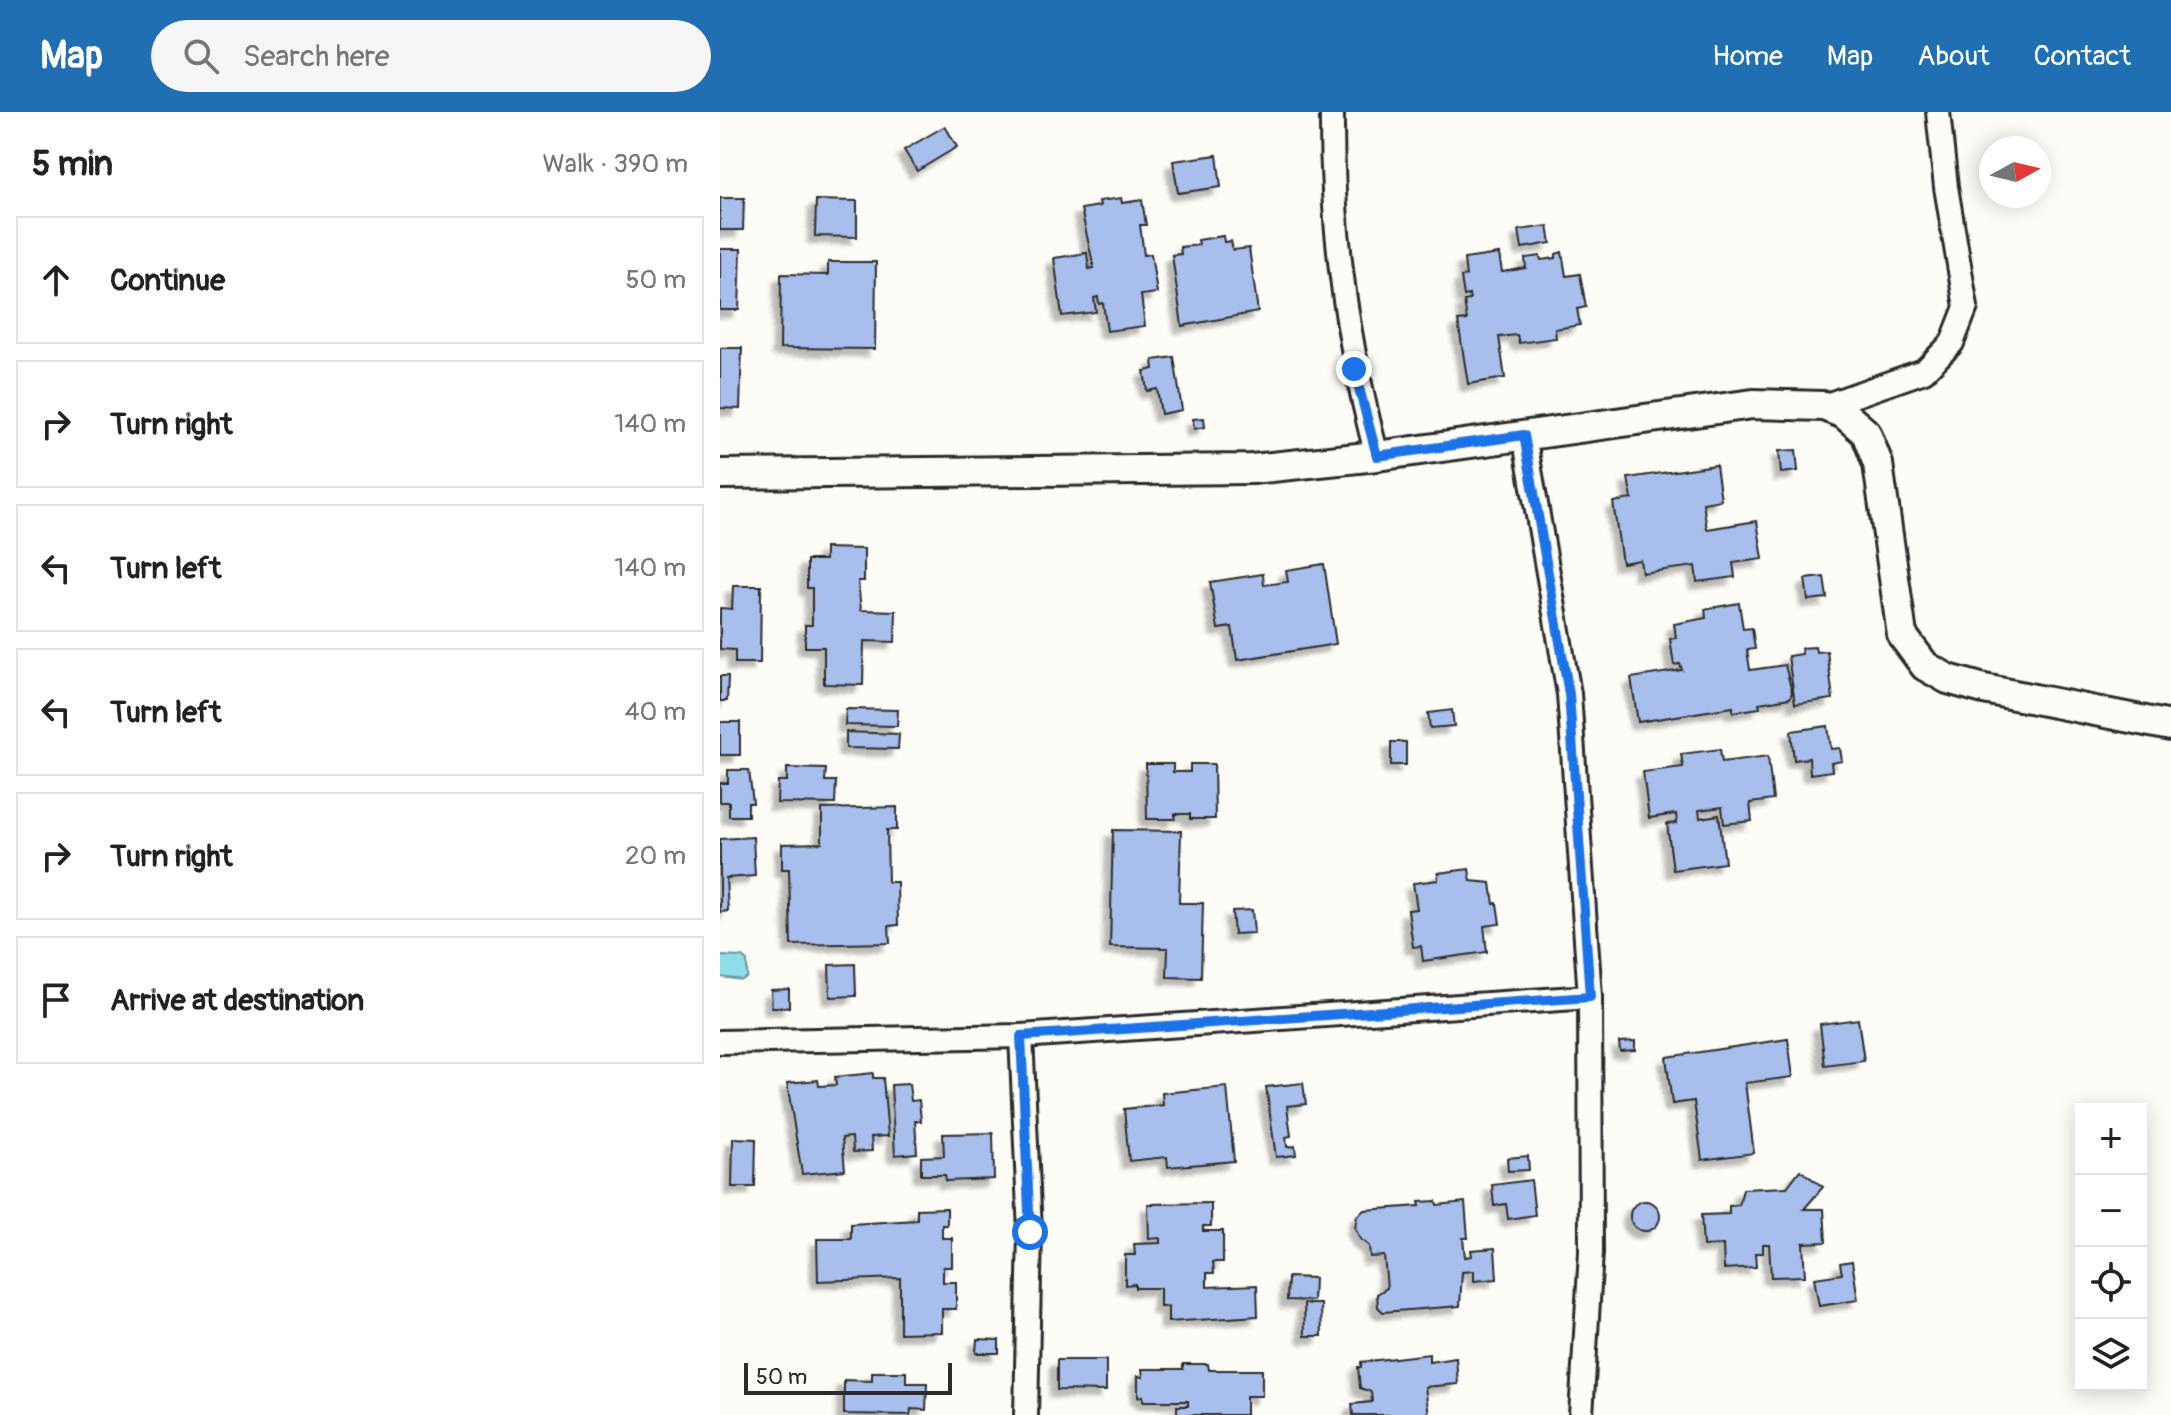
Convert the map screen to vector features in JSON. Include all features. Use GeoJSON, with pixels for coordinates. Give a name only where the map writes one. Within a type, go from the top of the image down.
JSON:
{"type":"FeatureCollection","features":[{"type":"Feature","properties":{"kind":"street"},"geometry":{"type":"LineString","coordinates":[[1332,112],[1332,176],[1340,272],[1354,369],[1377,456]]}},
{"type":"Feature","properties":{"kind":"street"},"geometry":{"type":"LineString","coordinates":[[1824,406],[1924,371],[1952,343],[1966,307],[1946,187],[1938,112]]}},
{"type":"Feature","properties":{"kind":"street"},"geometry":{"type":"LineString","coordinates":[[720,474],[1252,469],[1377,456],[1753,404],[1824,406],[1844,414],[1866,433],[1878,464],[1902,635],[1925,666],[1948,679],[1984,689],[2171,726]]}},
{"type":"Feature","properties":{"kind":"street"},"geometry":{"type":"LineString","coordinates":[[1524,435],[1569,694],[1590,997],[1591,1252],[1581,1415]]}},
{"type":"Feature","properties":{"kind":"street"},"geometry":{"type":"LineString","coordinates":[[720,1042],[1021,1036],[1590,997]]}},
{"type":"Feature","properties":{"kind":"street"},"geometry":{"type":"LineString","coordinates":[[1021,1036],[1030,1232],[1026,1415]]}},
{"type":"Feature","properties":{"kind":"water"},"geometry":{"type":"Polygon","coordinates":[[[720,956],[742,957],[747,961],[747,977],[742,980],[720,977],[720,956]]]}},
{"type":"Feature","properties":{"kind":"building"},"geometry":{"type":"Polygon","coordinates":[[[945,126],[957,147],[917,171],[904,150],[945,126]]]}},
{"type":"Feature","properties":{"kind":"building"},"geometry":{"type":"Polygon","coordinates":[[[1217,155],[1221,187],[1178,193],[1173,161],[1217,155]]]}},
{"type":"Feature","properties":{"kind":"building"},"geometry":{"type":"Polygon","coordinates":[[[720,198],[744,198],[743,230],[720,230],[720,198]]]}},
{"type":"Feature","properties":{"kind":"building"},"geometry":{"type":"Polygon","coordinates":[[[1121,198],[1122,203],[1142,200],[1146,225],[1140,225],[1144,255],[1151,254],[1157,293],[1141,295],[1145,326],[1107,331],[1103,303],[1099,304],[1098,297],[1094,298],[1096,312],[1062,316],[1054,258],[1087,253],[1089,269],[1094,268],[1081,209],[1100,206],[1099,201],[1121,198]]]}},
{"type":"Feature","properties":{"kind":"building"},"geometry":{"type":"Polygon","coordinates":[[[816,200],[857,201],[857,237],[815,236],[816,200]]]}},
{"type":"Feature","properties":{"kind":"building"},"geometry":{"type":"Polygon","coordinates":[[[1548,226],[1551,243],[1522,248],[1519,230],[1548,226]]]}},
{"type":"Feature","properties":{"kind":"building"},"geometry":{"type":"Polygon","coordinates":[[[1223,236],[1224,242],[1231,241],[1233,250],[1249,248],[1258,312],[1182,326],[1172,255],[1181,254],[1180,247],[1199,245],[1198,240],[1223,236]]]}},
{"type":"Feature","properties":{"kind":"building"},"geometry":{"type":"Polygon","coordinates":[[[720,249],[741,249],[739,310],[720,310],[720,249]]]}},
{"type":"Feature","properties":{"kind":"building"},"geometry":{"type":"Polygon","coordinates":[[[1562,252],[1566,276],[1580,274],[1586,307],[1577,309],[1580,325],[1555,329],[1556,338],[1519,343],[1517,335],[1499,337],[1505,378],[1468,384],[1458,321],[1467,320],[1464,301],[1470,300],[1469,295],[1464,296],[1461,277],[1466,276],[1464,259],[1499,254],[1502,272],[1526,268],[1525,258],[1556,258],[1556,254],[1562,252]]]}},
{"type":"Feature","properties":{"kind":"building"},"geometry":{"type":"Polygon","coordinates":[[[828,262],[876,262],[875,349],[780,348],[781,274],[828,275],[828,262]]]}},
{"type":"Feature","properties":{"kind":"building"},"geometry":{"type":"Polygon","coordinates":[[[720,348],[742,348],[740,409],[720,408],[720,348]]]}},
{"type":"Feature","properties":{"kind":"building"},"geometry":{"type":"Polygon","coordinates":[[[1174,357],[1182,410],[1161,414],[1157,389],[1147,391],[1144,371],[1154,369],[1153,360],[1174,357]]]}},
{"type":"Feature","properties":{"kind":"building"},"geometry":{"type":"Polygon","coordinates":[[[1204,418],[1205,427],[1194,429],[1193,419],[1204,418]]]}},
{"type":"Feature","properties":{"kind":"building"},"geometry":{"type":"Polygon","coordinates":[[[1796,450],[1798,471],[1781,473],[1779,451],[1796,450]]]}},
{"type":"Feature","properties":{"kind":"building"},"geometry":{"type":"Polygon","coordinates":[[[1716,465],[1721,500],[1703,503],[1707,529],[1757,521],[1763,559],[1733,563],[1735,577],[1697,582],[1695,566],[1642,573],[1640,560],[1622,563],[1613,502],[1632,499],[1628,478],[1716,465]]]}},
{"type":"Feature","properties":{"kind":"building"},"geometry":{"type":"Polygon","coordinates":[[[825,548],[864,549],[864,581],[858,581],[861,610],[896,611],[895,642],[864,641],[863,685],[824,684],[824,647],[805,647],[805,625],[812,625],[812,588],[807,588],[807,560],[825,560],[825,548]]]}},
{"type":"Feature","properties":{"kind":"building"},"geometry":{"type":"Polygon","coordinates":[[[1324,564],[1336,644],[1237,660],[1232,627],[1218,629],[1210,582],[1263,574],[1264,585],[1288,582],[1286,570],[1324,564]]]}},
{"type":"Feature","properties":{"kind":"building"},"geometry":{"type":"Polygon","coordinates":[[[1824,577],[1827,598],[1808,600],[1805,579],[1824,577]]]}},
{"type":"Feature","properties":{"kind":"building"},"geometry":{"type":"Polygon","coordinates":[[[733,586],[761,586],[760,663],[735,663],[735,650],[720,649],[720,608],[732,609],[733,586]]]}},
{"type":"Feature","properties":{"kind":"building"},"geometry":{"type":"Polygon","coordinates":[[[1739,603],[1743,629],[1752,628],[1755,649],[1747,650],[1750,670],[1785,665],[1792,692],[1790,698],[1759,703],[1760,708],[1733,712],[1733,707],[1638,722],[1631,678],[1682,670],[1680,664],[1674,665],[1670,639],[1676,638],[1674,624],[1706,618],[1705,609],[1739,603]]]}},
{"type":"Feature","properties":{"kind":"building"},"geometry":{"type":"Polygon","coordinates":[[[1815,647],[1816,652],[1827,651],[1833,699],[1795,704],[1788,656],[1802,654],[1801,648],[1815,647]]]}},
{"type":"Feature","properties":{"kind":"building"},"geometry":{"type":"Polygon","coordinates":[[[720,676],[728,676],[727,701],[720,701],[720,676]]]}},
{"type":"Feature","properties":{"kind":"building"},"geometry":{"type":"Polygon","coordinates":[[[846,709],[898,710],[897,726],[845,725],[846,709]]]}},
{"type":"Feature","properties":{"kind":"building"},"geometry":{"type":"Polygon","coordinates":[[[1452,710],[1454,726],[1430,728],[1428,713],[1452,710]]]}},
{"type":"Feature","properties":{"kind":"building"},"geometry":{"type":"Polygon","coordinates":[[[720,722],[740,722],[740,755],[720,755],[720,722]]]}},
{"type":"Feature","properties":{"kind":"building"},"geometry":{"type":"Polygon","coordinates":[[[1828,726],[1831,749],[1840,748],[1842,761],[1831,763],[1832,771],[1810,774],[1809,758],[1794,760],[1791,731],[1828,726]]]}},
{"type":"Feature","properties":{"kind":"building"},"geometry":{"type":"Polygon","coordinates":[[[846,732],[899,734],[898,749],[846,748],[846,732]]]}},
{"type":"Feature","properties":{"kind":"building"},"geometry":{"type":"Polygon","coordinates":[[[1391,742],[1406,742],[1406,765],[1391,765],[1391,742]]]}},
{"type":"Feature","properties":{"kind":"building"},"geometry":{"type":"Polygon","coordinates":[[[1720,749],[1722,762],[1768,756],[1773,800],[1750,803],[1752,821],[1724,824],[1722,807],[1699,810],[1700,818],[1719,815],[1725,863],[1673,870],[1667,824],[1677,823],[1676,814],[1649,818],[1643,772],[1683,767],[1681,754],[1720,749]]]}},
{"type":"Feature","properties":{"kind":"building"},"geometry":{"type":"Polygon","coordinates":[[[1146,764],[1173,764],[1173,772],[1190,772],[1190,764],[1214,764],[1215,819],[1190,819],[1190,814],[1175,814],[1175,819],[1147,819],[1146,764]]]}},
{"type":"Feature","properties":{"kind":"building"},"geometry":{"type":"Polygon","coordinates":[[[787,768],[826,769],[825,781],[836,781],[835,804],[777,803],[778,781],[787,781],[787,768]]]}},
{"type":"Feature","properties":{"kind":"building"},"geometry":{"type":"Polygon","coordinates":[[[728,770],[749,770],[753,803],[748,803],[748,816],[729,816],[729,802],[720,802],[720,783],[728,783],[728,770]]]}},
{"type":"Feature","properties":{"kind":"building"},"geometry":{"type":"Polygon","coordinates":[[[897,807],[897,830],[887,830],[888,882],[897,882],[898,925],[889,926],[890,943],[791,945],[789,869],[782,869],[782,844],[822,843],[822,809],[897,807]]]}},
{"type":"Feature","properties":{"kind":"building"},"geometry":{"type":"Polygon","coordinates":[[[1113,830],[1181,831],[1179,903],[1203,903],[1201,978],[1167,977],[1168,948],[1110,947],[1113,830]]]}},
{"type":"Feature","properties":{"kind":"building"},"geometry":{"type":"Polygon","coordinates":[[[753,837],[755,876],[726,878],[728,911],[720,912],[720,839],[753,837]]]}},
{"type":"Feature","properties":{"kind":"building"},"geometry":{"type":"Polygon","coordinates":[[[1469,869],[1471,881],[1491,883],[1494,904],[1497,903],[1500,924],[1484,926],[1487,952],[1423,961],[1421,946],[1413,947],[1408,910],[1417,909],[1413,883],[1438,880],[1438,873],[1469,869]]]}},
{"type":"Feature","properties":{"kind":"building"},"geometry":{"type":"Polygon","coordinates":[[[1252,910],[1254,933],[1234,934],[1232,911],[1252,910]]]}},
{"type":"Feature","properties":{"kind":"building"},"geometry":{"type":"Polygon","coordinates":[[[855,964],[856,996],[830,997],[829,965],[855,964]]]}},
{"type":"Feature","properties":{"kind":"building"},"geometry":{"type":"Polygon","coordinates":[[[789,989],[789,1007],[772,1007],[771,990],[789,989]]]}},
{"type":"Feature","properties":{"kind":"building"},"geometry":{"type":"Polygon","coordinates":[[[1858,1019],[1864,1061],[1825,1066],[1820,1024],[1858,1019]]]}},
{"type":"Feature","properties":{"kind":"building"},"geometry":{"type":"Polygon","coordinates":[[[1788,1039],[1793,1077],[1745,1083],[1754,1153],[1702,1160],[1694,1101],[1672,1104],[1666,1057],[1788,1039]]]}},
{"type":"Feature","properties":{"kind":"building"},"geometry":{"type":"Polygon","coordinates":[[[1635,1041],[1635,1050],[1620,1051],[1619,1042],[1635,1041]]]}},
{"type":"Feature","properties":{"kind":"building"},"geometry":{"type":"Polygon","coordinates":[[[873,1073],[873,1078],[883,1078],[888,1136],[871,1137],[872,1151],[853,1152],[852,1137],[842,1138],[845,1170],[802,1174],[787,1083],[818,1080],[819,1086],[836,1085],[835,1077],[873,1073]]]}},
{"type":"Feature","properties":{"kind":"building"},"geometry":{"type":"Polygon","coordinates":[[[1303,1083],[1306,1104],[1287,1106],[1291,1136],[1286,1137],[1287,1147],[1295,1146],[1296,1155],[1276,1157],[1266,1087],[1303,1083]]]}},
{"type":"Feature","properties":{"kind":"building"},"geometry":{"type":"Polygon","coordinates":[[[909,1084],[911,1101],[919,1100],[921,1121],[915,1121],[917,1153],[895,1155],[891,1085],[909,1084]]]}},
{"type":"Feature","properties":{"kind":"building"},"geometry":{"type":"Polygon","coordinates":[[[1227,1087],[1234,1161],[1168,1167],[1167,1157],[1129,1161],[1124,1109],[1163,1105],[1162,1093],[1227,1087]]]}},
{"type":"Feature","properties":{"kind":"building"},"geometry":{"type":"Polygon","coordinates":[[[993,1133],[994,1179],[946,1181],[945,1175],[921,1175],[921,1157],[944,1156],[943,1134],[993,1133]]]}},
{"type":"Feature","properties":{"kind":"building"},"geometry":{"type":"Polygon","coordinates":[[[733,1138],[756,1139],[755,1187],[732,1187],[733,1138]]]}},
{"type":"Feature","properties":{"kind":"building"},"geometry":{"type":"Polygon","coordinates":[[[1528,1156],[1529,1170],[1508,1171],[1507,1158],[1528,1156]]]}},
{"type":"Feature","properties":{"kind":"building"},"geometry":{"type":"Polygon","coordinates":[[[1800,1170],[1823,1187],[1804,1209],[1824,1209],[1826,1242],[1803,1243],[1805,1276],[1771,1277],[1769,1244],[1763,1244],[1763,1253],[1755,1253],[1756,1267],[1724,1269],[1723,1245],[1703,1246],[1701,1215],[1729,1214],[1729,1206],[1739,1205],[1743,1189],[1787,1187],[1800,1170]]]}},
{"type":"Feature","properties":{"kind":"building"},"geometry":{"type":"Polygon","coordinates":[[[1531,1180],[1535,1215],[1508,1219],[1506,1204],[1494,1206],[1492,1185],[1531,1180]]]}},
{"type":"Feature","properties":{"kind":"building"},"geometry":{"type":"Polygon","coordinates":[[[1436,1201],[1437,1205],[1465,1202],[1468,1238],[1463,1238],[1465,1257],[1472,1256],[1471,1250],[1495,1248],[1497,1279],[1474,1281],[1474,1271],[1462,1272],[1460,1306],[1383,1312],[1378,1307],[1377,1294],[1387,1288],[1384,1256],[1370,1257],[1369,1246],[1360,1239],[1355,1228],[1357,1216],[1364,1210],[1420,1206],[1419,1202],[1436,1201]]]}},
{"type":"Feature","properties":{"kind":"building"},"geometry":{"type":"Polygon","coordinates":[[[1645,1201],[1656,1205],[1660,1216],[1656,1227],[1645,1231],[1634,1227],[1630,1216],[1634,1205],[1645,1201]]]}},
{"type":"Feature","properties":{"kind":"building"},"geometry":{"type":"Polygon","coordinates":[[[1211,1203],[1211,1226],[1203,1226],[1203,1231],[1223,1231],[1223,1262],[1213,1262],[1214,1273],[1207,1273],[1207,1287],[1257,1285],[1258,1316],[1168,1322],[1168,1307],[1160,1307],[1160,1288],[1125,1285],[1125,1255],[1135,1255],[1134,1244],[1160,1243],[1160,1238],[1149,1239],[1148,1204],[1211,1203]]]}},
{"type":"Feature","properties":{"kind":"building"},"geometry":{"type":"Polygon","coordinates":[[[947,1208],[947,1225],[942,1225],[942,1238],[952,1238],[952,1267],[943,1267],[943,1282],[956,1282],[956,1309],[942,1309],[942,1332],[900,1333],[900,1278],[818,1281],[817,1239],[851,1239],[851,1224],[917,1220],[917,1209],[947,1208]]]}},
{"type":"Feature","properties":{"kind":"building"},"geometry":{"type":"Polygon","coordinates":[[[1852,1261],[1858,1300],[1819,1306],[1814,1278],[1842,1274],[1840,1263],[1852,1261]]]}},
{"type":"Feature","properties":{"kind":"building"},"geometry":{"type":"Polygon","coordinates":[[[1288,1277],[1314,1278],[1313,1301],[1287,1300],[1288,1277]]]}},
{"type":"Feature","properties":{"kind":"building"},"geometry":{"type":"Polygon","coordinates":[[[1304,1304],[1321,1304],[1322,1336],[1305,1336],[1304,1304]]]}},
{"type":"Feature","properties":{"kind":"building"},"geometry":{"type":"Polygon","coordinates":[[[977,1339],[999,1340],[999,1353],[976,1353],[977,1339]]]}},
{"type":"Feature","properties":{"kind":"building"},"geometry":{"type":"Polygon","coordinates":[[[1429,1354],[1429,1362],[1456,1358],[1458,1384],[1425,1387],[1429,1415],[1353,1415],[1352,1404],[1372,1402],[1371,1392],[1360,1388],[1358,1367],[1361,1367],[1361,1362],[1429,1354]]]}},
{"type":"Feature","properties":{"kind":"building"},"geometry":{"type":"Polygon","coordinates":[[[1057,1360],[1106,1360],[1106,1391],[1057,1390],[1057,1360]]]}},
{"type":"Feature","properties":{"kind":"building"},"geometry":{"type":"Polygon","coordinates":[[[1183,1364],[1208,1364],[1209,1370],[1262,1370],[1262,1396],[1246,1396],[1246,1415],[1177,1415],[1177,1406],[1188,1406],[1188,1401],[1143,1401],[1143,1396],[1138,1397],[1138,1376],[1143,1377],[1142,1369],[1183,1369],[1183,1364]]]}},
{"type":"Feature","properties":{"kind":"building"},"geometry":{"type":"Polygon","coordinates":[[[872,1372],[906,1372],[906,1383],[927,1383],[926,1410],[911,1409],[910,1415],[844,1414],[844,1380],[872,1381],[872,1372]]]}},
{"type":"Feature","properties":{"kind":"route"},"geometry":{"type":"LineString","coordinates":[[1030,1232],[1021,1036],[1590,997],[1569,694],[1524,435],[1377,456],[1354,369]]}}]}
